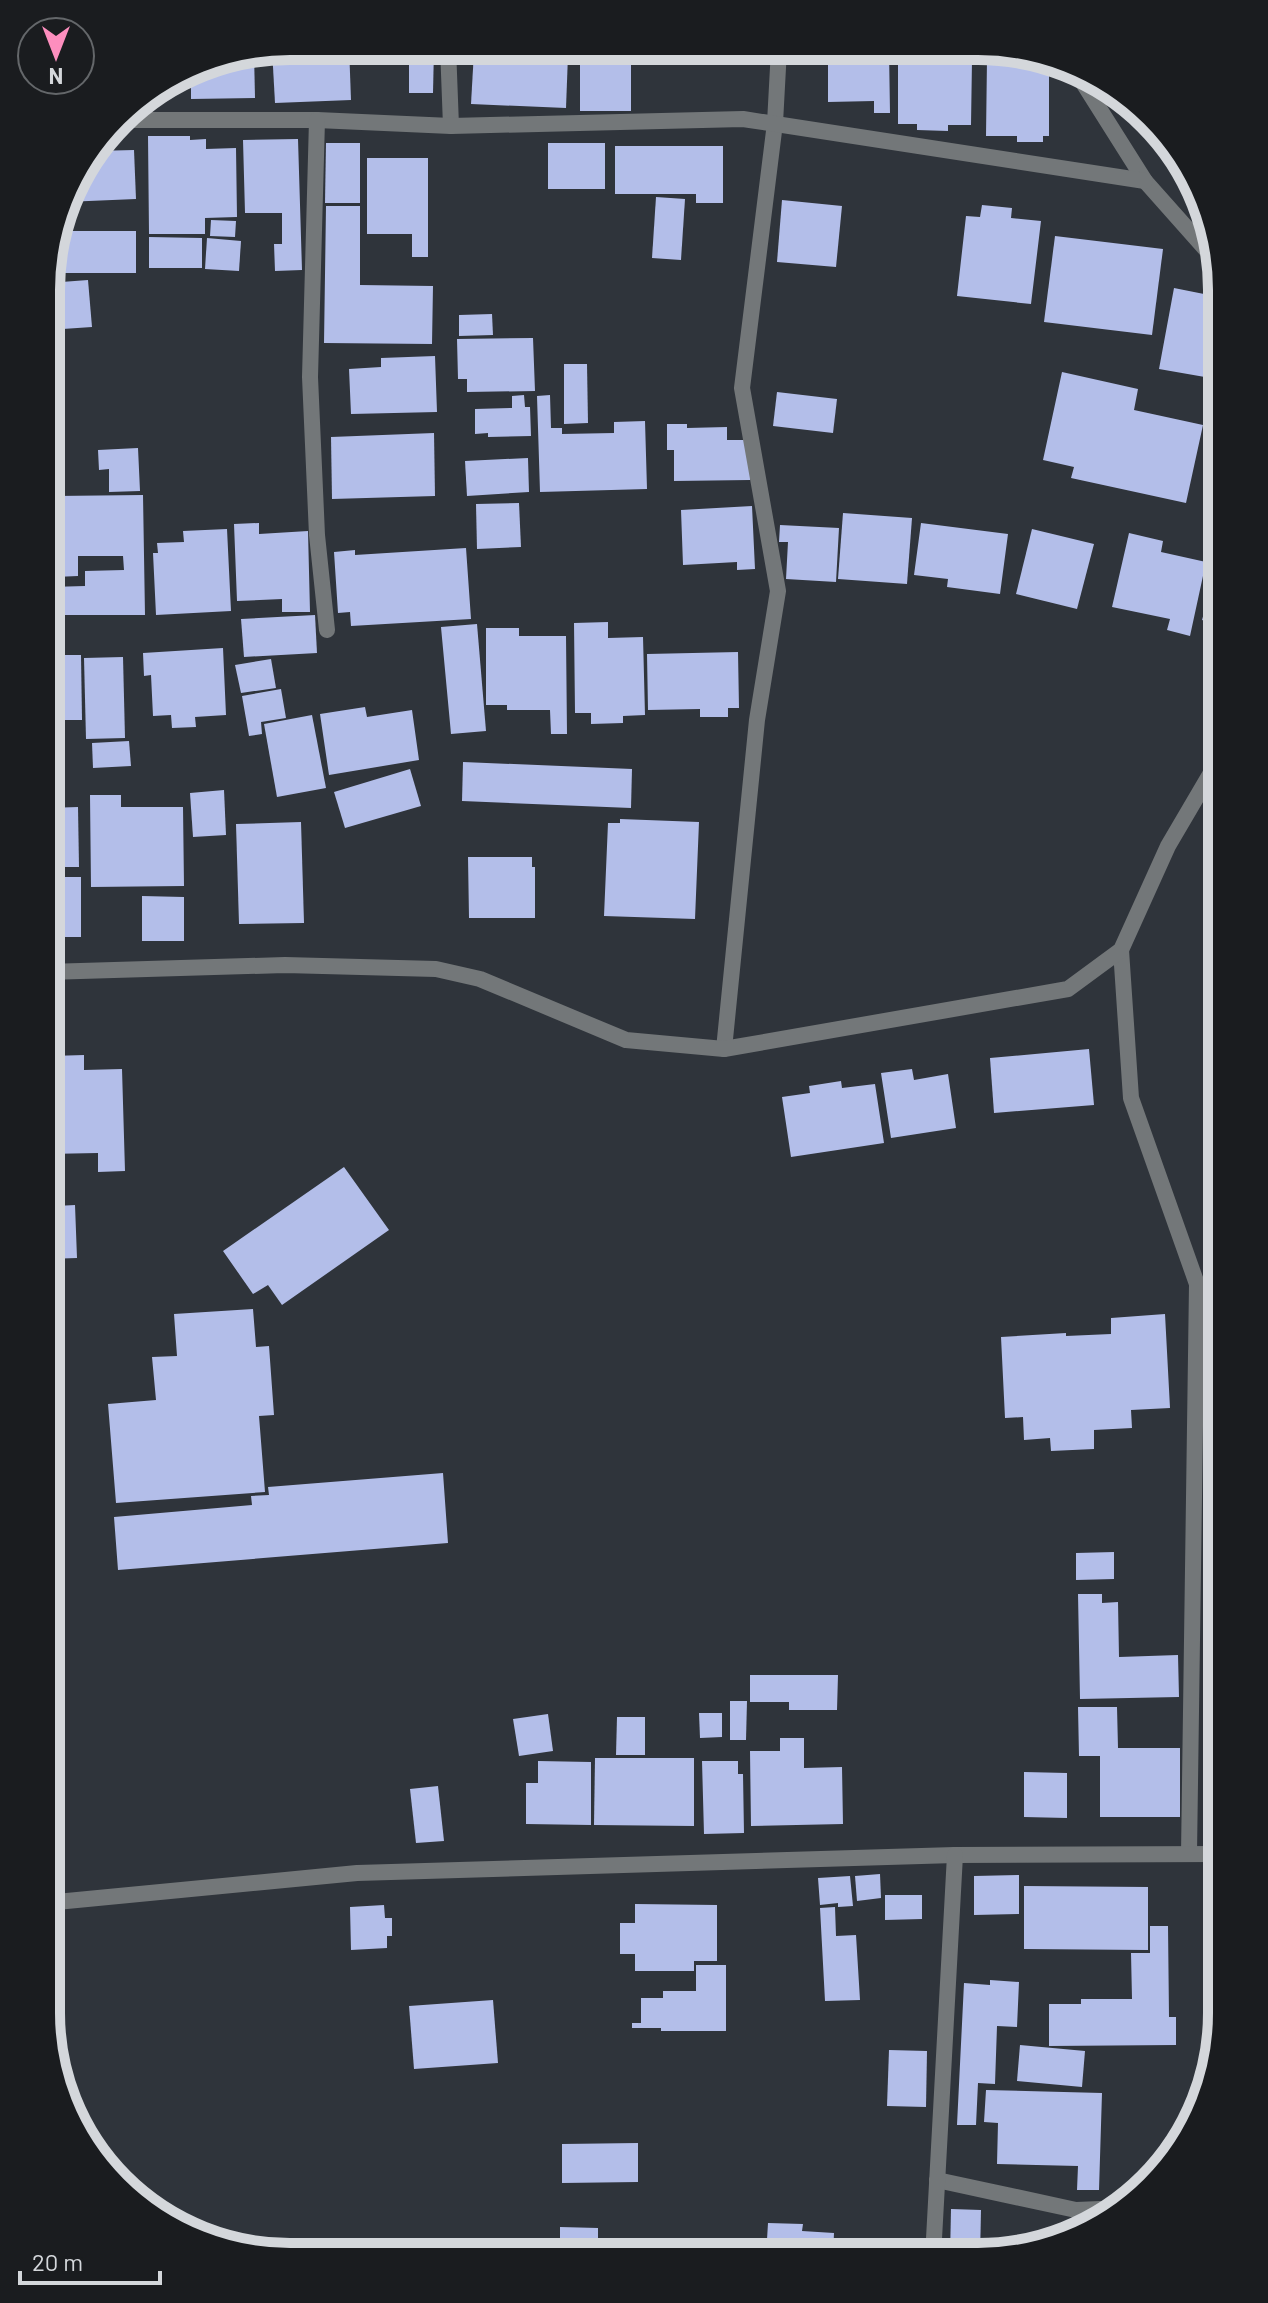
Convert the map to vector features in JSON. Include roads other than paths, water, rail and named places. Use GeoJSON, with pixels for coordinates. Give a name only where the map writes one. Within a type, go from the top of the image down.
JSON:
{"type":"FeatureCollection","features":[{"type":"Feature","properties":{"kind":"street"},"geometry":{"type":"LineString","coordinates":[[448,60],[451,126]]}},
{"type":"Feature","properties":{"kind":"street"},"geometry":{"type":"LineString","coordinates":[[724,1049],[757,720],[778,591],[742,388],[775,123],[778,60]]}},
{"type":"Feature","properties":{"kind":"street"},"geometry":{"type":"LineString","coordinates":[[1086,87],[1145,181],[1203,247]]}},
{"type":"Feature","properties":{"kind":"street"},"geometry":{"type":"LineString","coordinates":[[135,120],[317,120],[451,126],[743,119],[1145,181]]}},
{"type":"Feature","properties":{"kind":"street"},"geometry":{"type":"LineString","coordinates":[[317,120],[310,377],[317,535],[327,630]]}},
{"type":"Feature","properties":{"kind":"street"},"geometry":{"type":"LineString","coordinates":[[1189,1854],[1197,1284],[1131,1098],[1121,950],[1168,846],[1208,778]]}},
{"type":"Feature","properties":{"kind":"street"},"geometry":{"type":"LineString","coordinates":[[60,972],[285,965],[436,969],[480,979],[626,1040],[724,1049],[1068,989],[1121,950]]}},
{"type":"Feature","properties":{"kind":"street"},"geometry":{"type":"LineString","coordinates":[[60,1902],[357,1873],[955,1855],[1208,1854]]}},
{"type":"Feature","properties":{"kind":"street"},"geometry":{"type":"LineString","coordinates":[[934,2243],[955,1855]]}},
{"type":"Feature","properties":{"kind":"street"},"geometry":{"type":"LineString","coordinates":[[937,2180],[1076,2210],[1097,2209]]}}]}
